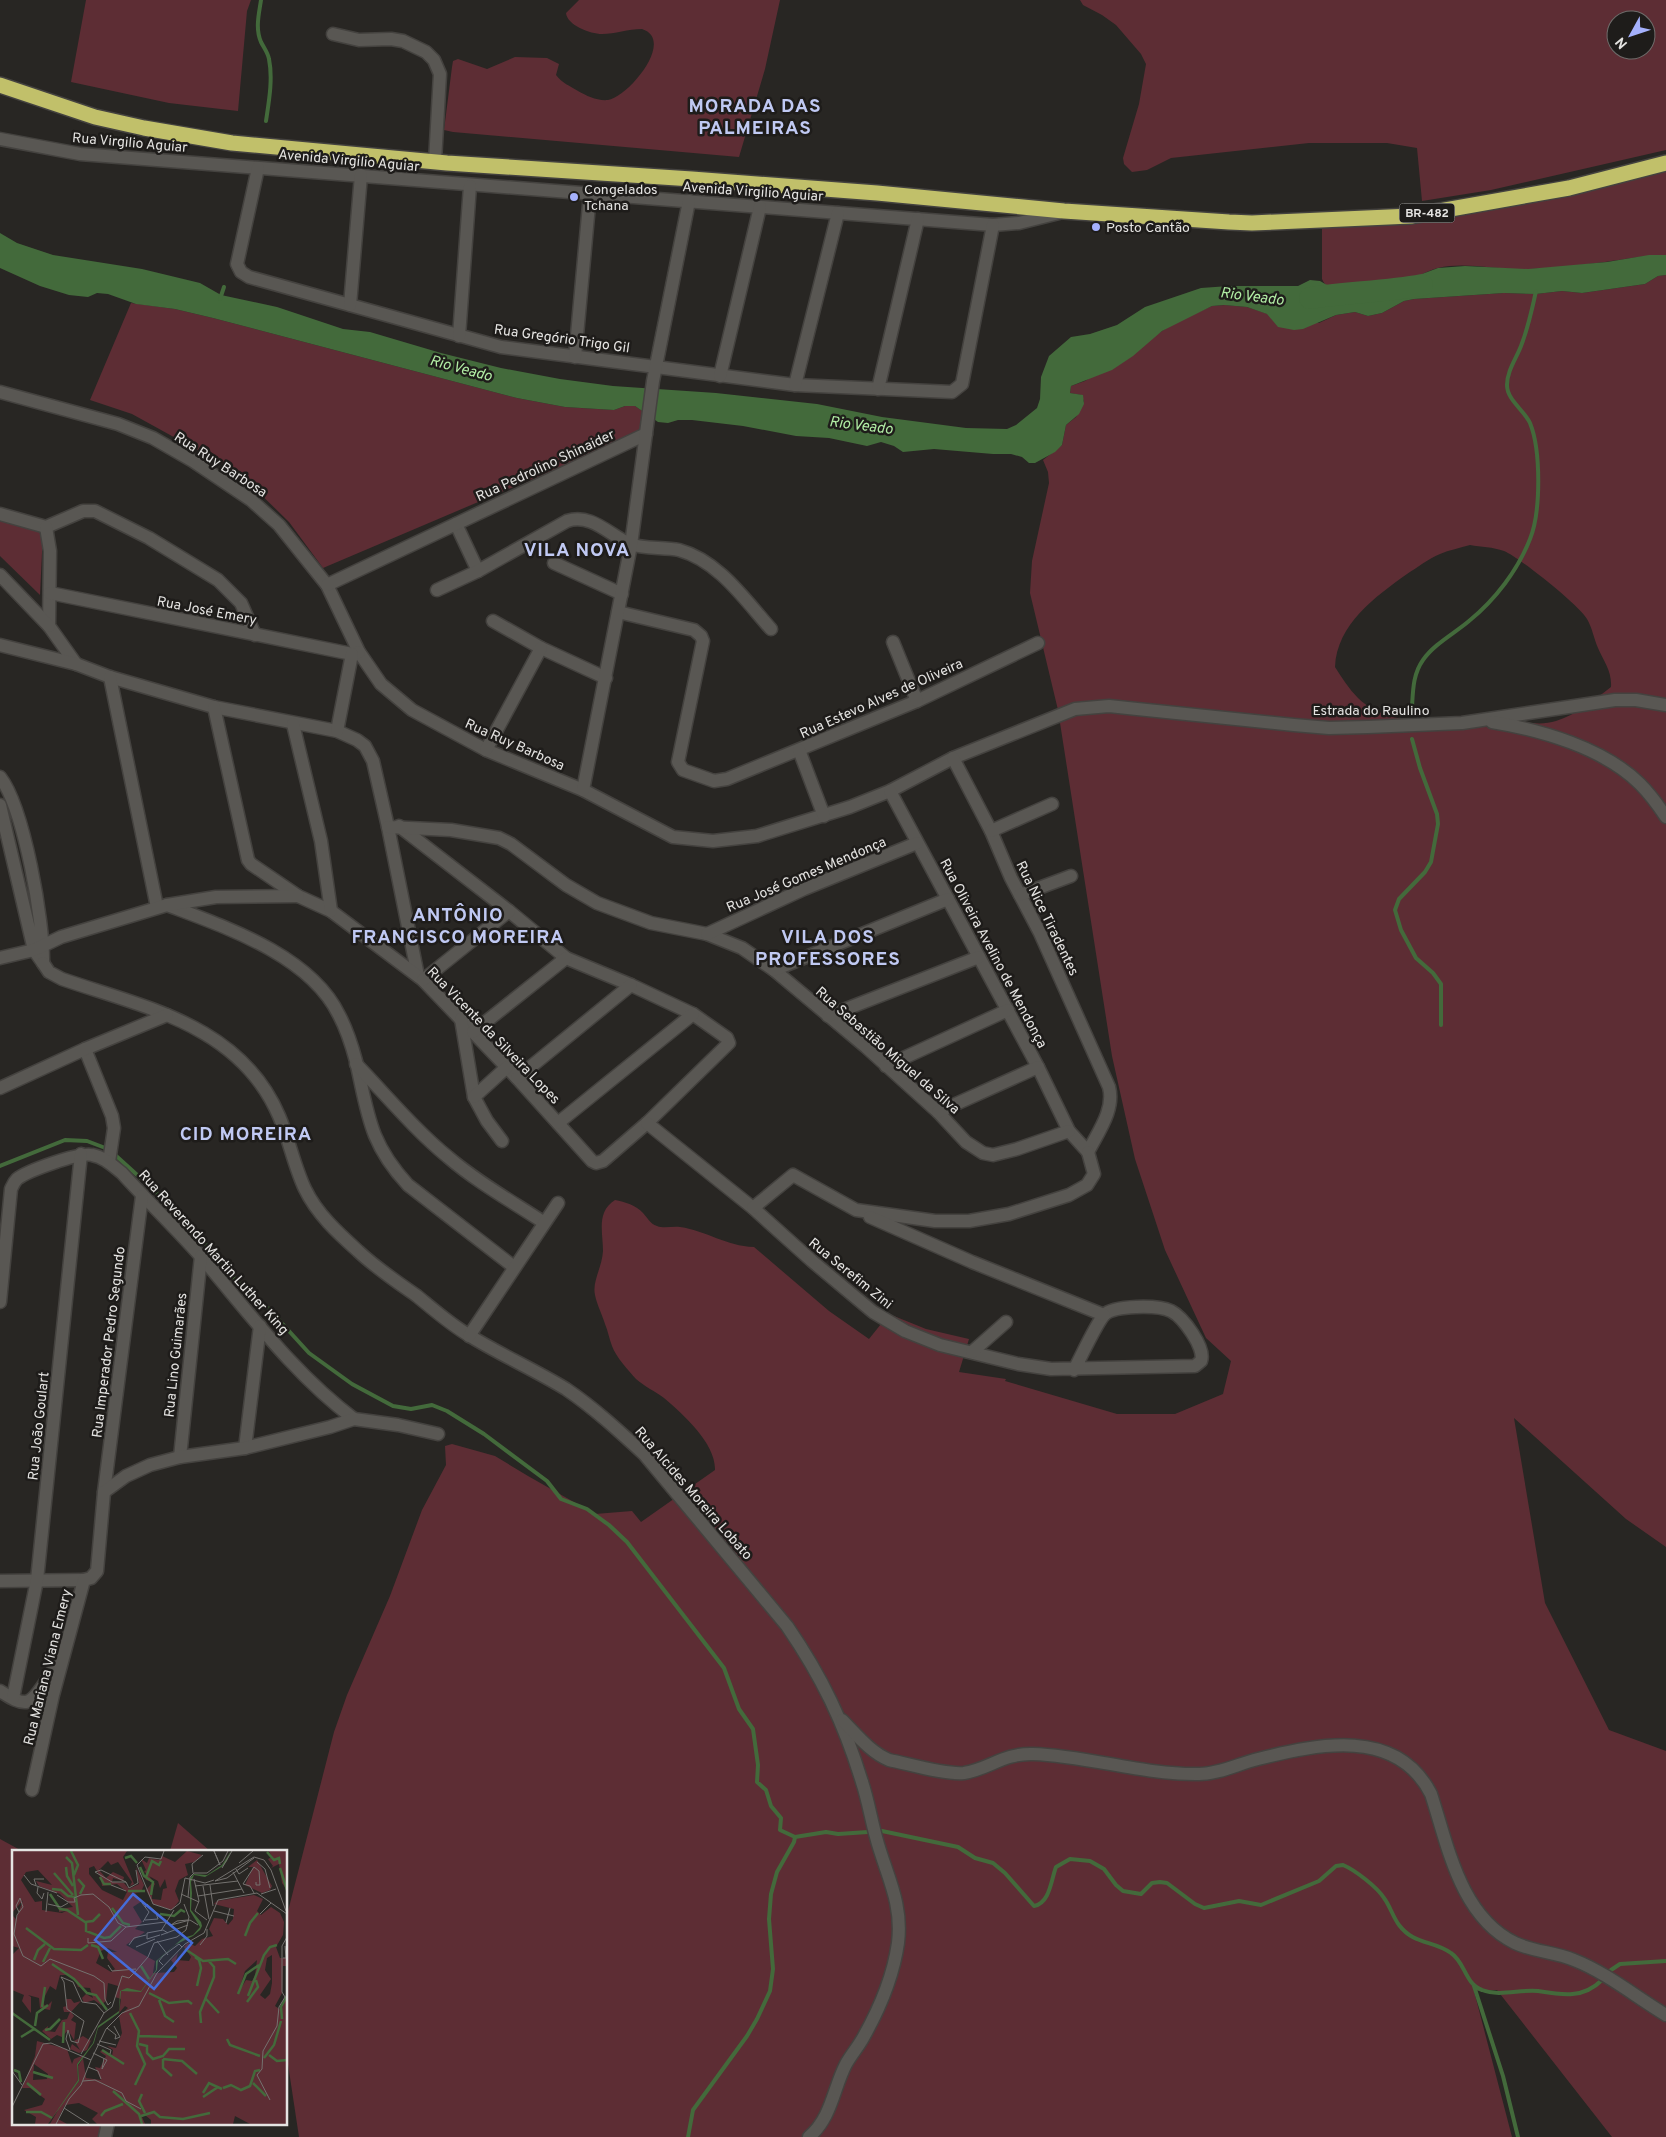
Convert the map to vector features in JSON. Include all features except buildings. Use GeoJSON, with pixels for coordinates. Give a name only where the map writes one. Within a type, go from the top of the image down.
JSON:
{"type":"FeatureCollection","features":[{"type":"Feature","properties":{"kind":"highway","name":"BR-482"},"geometry":{"type":"LineString","coordinates":[[0,85],[95,117],[144,128],[232,143],[435,161],[868,192],[1064,211],[1252,223],[1411,216],[1569,188],[1666,163]]}},
{"type":"Feature","properties":{"kind":"street"},"geometry":{"type":"LineString","coordinates":[[333,34],[359,40],[391,39],[403,41],[426,52],[434,60],[440,74],[435,161]]}},
{"type":"Feature","properties":{"kind":"street","name":"Rua Virgilio Aguiar"},"geometry":{"type":"LineString","coordinates":[[0,138],[80,154],[258,168]]}},
{"type":"Feature","properties":{"kind":"street","name":"Avenida Virgilio Aguiar"},"geometry":{"type":"LineString","coordinates":[[258,168],[993,226],[1019,223],[1064,211]]}},
{"type":"Feature","properties":{"kind":"street","name":"Rua Gregório Trigo Gil"},"geometry":{"type":"LineString","coordinates":[[258,168],[237,264],[241,272],[249,277],[501,347],[795,385],[952,392],[962,384],[993,226]]}},
{"type":"Feature","properties":{"kind":"street"},"geometry":{"type":"LineString","coordinates":[[350,305],[361,175]]}},
{"type":"Feature","properties":{"kind":"street"},"geometry":{"type":"LineString","coordinates":[[459,336],[470,186]]}},
{"type":"Feature","properties":{"kind":"street"},"geometry":{"type":"LineString","coordinates":[[575,357],[590,194]]}},
{"type":"Feature","properties":{"kind":"street"},"geometry":{"type":"LineString","coordinates":[[689,201],[653,381],[631,544],[583,790],[663,832],[684,839],[735,840],[757,836],[824,816],[890,791],[953,758]]}},
{"type":"Feature","properties":{"kind":"street"},"geometry":{"type":"LineString","coordinates":[[720,376],[760,207]]}},
{"type":"Feature","properties":{"kind":"street"},"geometry":{"type":"LineString","coordinates":[[795,385],[838,213]]}},
{"type":"Feature","properties":{"kind":"street"},"geometry":{"type":"LineString","coordinates":[[878,389],[918,219]]}},
{"type":"Feature","properties":{"kind":"street","name":"Rua Ruy Barbosa"},"geometry":{"type":"LineString","coordinates":[[0,392],[118,424],[153,438],[193,461],[251,500],[266,512],[327,585],[355,653],[380,684],[412,710],[486,750],[583,790]]}},
{"type":"Feature","properties":{"kind":"street","name":"Rua Pedrolino Shinaider"},"geometry":{"type":"LineString","coordinates":[[327,585],[646,433]]}},
{"type":"Feature","properties":{"kind":"street"},"geometry":{"type":"LineString","coordinates":[[0,514],[46,527],[88,510],[95,511],[149,538],[227,587],[240,603],[255,636]]}},
{"type":"Feature","properties":{"kind":"street"},"geometry":{"type":"LineString","coordinates":[[437,590],[478,571],[553,528],[574,519],[588,520],[631,544],[682,551],[704,562],[727,579],[771,629]]}},
{"type":"Feature","properties":{"kind":"street"},"geometry":{"type":"LineString","coordinates":[[456,524],[478,571]]}},
{"type":"Feature","properties":{"kind":"street"},"geometry":{"type":"LineString","coordinates":[[46,527],[50,551],[48,626]]}},
{"type":"Feature","properties":{"kind":"street"},"geometry":{"type":"LineString","coordinates":[[554,563],[622,594]]}},
{"type":"Feature","properties":{"kind":"street"},"geometry":{"type":"LineString","coordinates":[[0,575],[48,626],[76,664]]}},
{"type":"Feature","properties":{"kind":"street","name":"Rua José Emery"},"geometry":{"type":"LineString","coordinates":[[50,593],[255,636],[355,653]]}},
{"type":"Feature","properties":{"kind":"street"},"geometry":{"type":"LineString","coordinates":[[618,612],[694,630],[701,636],[703,641],[678,757],[680,767],[683,770],[714,781],[728,779],[799,750]]}},
{"type":"Feature","properties":{"kind":"street"},"geometry":{"type":"LineString","coordinates":[[493,621],[541,648],[606,678]]}},
{"type":"Feature","properties":{"kind":"street"},"geometry":{"type":"LineString","coordinates":[[893,642],[917,701]]}},
{"type":"Feature","properties":{"kind":"street","name":"Rua Estevo Alves de Oliveira"},"geometry":{"type":"LineString","coordinates":[[824,816],[799,750],[917,701],[1038,644]]}},
{"type":"Feature","properties":{"kind":"street"},"geometry":{"type":"LineString","coordinates":[[0,645],[76,664],[110,677],[214,707],[337,731],[357,740],[365,746],[373,761],[393,826],[421,978],[509,911]]}},
{"type":"Feature","properties":{"kind":"street"},"geometry":{"type":"LineString","coordinates":[[486,750],[541,648]]}},
{"type":"Feature","properties":{"kind":"street"},"geometry":{"type":"LineString","coordinates":[[337,731],[355,653]]}},
{"type":"Feature","properties":{"kind":"street"},"geometry":{"type":"LineString","coordinates":[[110,677],[162,906]]}},
{"type":"Feature","properties":{"kind":"street","name":"Estrada do Raulino"},"geometry":{"type":"LineString","coordinates":[[953,758],[1075,709],[1109,706],[1329,728],[1443,725],[1615,700],[1636,700],[1666,705]]}},
{"type":"Feature","properties":{"kind":"street","name":"Rua Vicente da Silveira Lopes"},"geometry":{"type":"LineString","coordinates":[[214,707],[248,860],[254,868],[298,896],[331,911],[421,978],[507,1067],[592,1161],[596,1163],[604,1160],[646,1123]]}},
{"type":"Feature","properties":{"kind":"street"},"geometry":{"type":"LineString","coordinates":[[1482,720],[1543,732],[1601,756],[1640,784],[1666,817]]}},
{"type":"Feature","properties":{"kind":"street"},"geometry":{"type":"LineString","coordinates":[[294,724],[321,841],[331,911]]}},
{"type":"Feature","properties":{"kind":"street","name":"Rua Nice Tiradentes"},"geometry":{"type":"LineString","coordinates":[[953,758],[1040,932],[1101,1064],[1112,1095],[1110,1108],[1088,1152]]}},
{"type":"Feature","properties":{"kind":"street"},"geometry":{"type":"LineString","coordinates":[[0,777],[7,785],[16,810],[35,891],[39,948]]}},
{"type":"Feature","properties":{"kind":"street","name":"Rua Oliveira Avelino de Mendonça"},"geometry":{"type":"LineString","coordinates":[[890,791],[1008,1010],[1069,1131],[1088,1152]]}},
{"type":"Feature","properties":{"kind":"street"},"geometry":{"type":"LineString","coordinates":[[991,831],[1052,804]]}},
{"type":"Feature","properties":{"kind":"street"},"geometry":{"type":"LineString","coordinates":[[0,805],[39,948]]}},
{"type":"Feature","properties":{"kind":"street"},"geometry":{"type":"LineString","coordinates":[[393,826],[509,911],[566,958],[631,985],[693,1014],[728,1038],[729,1042],[727,1045],[646,1123]]}},
{"type":"Feature","properties":{"kind":"street","name":"Rua Sebastião Miguel da Silva"},"geometry":{"type":"LineString","coordinates":[[393,826],[451,830],[499,838],[511,844],[566,885],[597,903],[651,923],[707,934],[742,948],[774,970],[938,1112],[966,1142],[983,1153],[993,1155],[1069,1131]]}},
{"type":"Feature","properties":{"kind":"street","name":"Rua José Gomes Mendonça"},"geometry":{"type":"LineString","coordinates":[[707,934],[804,889],[917,843]]}},
{"type":"Feature","properties":{"kind":"street"},"geometry":{"type":"LineString","coordinates":[[1020,895],[1071,876]]}},
{"type":"Feature","properties":{"kind":"street"},"geometry":{"type":"LineString","coordinates":[[0,958],[39,948],[61,937],[162,906],[216,897],[298,896]]}},
{"type":"Feature","properties":{"kind":"street"},"geometry":{"type":"LineString","coordinates":[[774,970],[948,899]]}},
{"type":"Feature","properties":{"kind":"street"},"geometry":{"type":"LineString","coordinates":[[162,906],[236,932],[275,952],[303,972],[324,993],[339,1014],[351,1043],[364,1105],[373,1132],[394,1169],[408,1185],[514,1266]]}},
{"type":"Feature","properties":{"kind":"street","name":"Rua Alcides Moreira Lobato"},"geometry":{"type":"LineString","coordinates":[[39,948],[43,963],[54,976],[191,1024],[211,1036],[244,1063],[258,1080],[279,1115],[305,1188],[314,1206],[327,1222],[359,1252],[468,1336],[566,1390],[597,1412],[644,1454],[787,1626],[820,1676],[839,1716]]}},
{"type":"Feature","properties":{"kind":"street"},"geometry":{"type":"LineString","coordinates":[[828,1016],[979,957]]}},
{"type":"Feature","properties":{"kind":"street"},"geometry":{"type":"LineString","coordinates":[[473,1032],[566,958]]}},
{"type":"Feature","properties":{"kind":"street"},"geometry":{"type":"LineString","coordinates":[[517,1078],[631,985]]}},
{"type":"Feature","properties":{"kind":"street"},"geometry":{"type":"LineString","coordinates":[[886,1066],[1008,1010]]}},
{"type":"Feature","properties":{"kind":"street"},"geometry":{"type":"LineString","coordinates":[[558,1124],[693,1014]]}},
{"type":"Feature","properties":{"kind":"street"},"geometry":{"type":"LineString","coordinates":[[0,1088],[166,1015]]}},
{"type":"Feature","properties":{"kind":"street"},"geometry":{"type":"LineString","coordinates":[[460,1019],[474,1097],[487,1121],[502,1141]]}},
{"type":"Feature","properties":{"kind":"street"},"geometry":{"type":"LineString","coordinates":[[85,1049],[112,1116],[114,1128],[109,1160]]}},
{"type":"Feature","properties":{"kind":"street"},"geometry":{"type":"LineString","coordinates":[[356,1064],[431,1143],[449,1159],[544,1222]]}},
{"type":"Feature","properties":{"kind":"street"},"geometry":{"type":"LineString","coordinates":[[474,1097],[507,1067]]}},
{"type":"Feature","properties":{"kind":"street"},"geometry":{"type":"LineString","coordinates":[[938,1112],[1038,1067]]}},
{"type":"Feature","properties":{"kind":"street","name":"Rua Serefim Zini"},"geometry":{"type":"LineString","coordinates":[[646,1123],[752,1208],[812,1262],[872,1312],[890,1324],[940,1345],[1031,1366],[1074,1370],[1195,1366],[1201,1361],[1201,1352],[1193,1336],[1182,1320],[1172,1312],[1148,1307],[1120,1309],[1104,1315]]}},
{"type":"Feature","properties":{"kind":"street"},"geometry":{"type":"LineString","coordinates":[[856,1210],[935,1221],[970,1221],[1008,1214],[1062,1198],[1088,1185],[1094,1174],[1088,1152]]}},
{"type":"Feature","properties":{"kind":"street"},"geometry":{"type":"LineString","coordinates":[[0,1302],[11,1189],[14,1183],[23,1175],[80,1154]]}},
{"type":"Feature","properties":{"kind":"street","name":"Rua Reverendo Martin Luther King"},"geometry":{"type":"LineString","coordinates":[[80,1154],[109,1160],[201,1256],[260,1326],[323,1394],[354,1419]]}},
{"type":"Feature","properties":{"kind":"street","name":"Rua João Goulart"},"geometry":{"type":"LineString","coordinates":[[13,1698],[37,1580],[80,1154]]}},
{"type":"Feature","properties":{"kind":"street"},"geometry":{"type":"LineString","coordinates":[[752,1208],[793,1176],[856,1210],[972,1262],[1104,1315],[1074,1370]]}},
{"type":"Feature","properties":{"kind":"street","name":"Rua Imperador Pedro Segundo"},"geometry":{"type":"LineString","coordinates":[[104,1492],[142,1196]]}},
{"type":"Feature","properties":{"kind":"street"},"geometry":{"type":"LineString","coordinates":[[468,1336],[558,1203]]}},
{"type":"Feature","properties":{"kind":"street","name":"Rua Lino Guimarães"},"geometry":{"type":"LineString","coordinates":[[180,1457],[201,1256]]}},
{"type":"Feature","properties":{"kind":"street"},"geometry":{"type":"LineString","coordinates":[[972,1352],[1006,1322]]}},
{"type":"Feature","properties":{"kind":"street"},"geometry":{"type":"LineString","coordinates":[[245,1448],[260,1326]]}},
{"type":"Feature","properties":{"kind":"street"},"geometry":{"type":"LineString","coordinates":[[104,1492],[138,1470],[180,1457],[245,1448],[330,1427],[354,1419],[398,1425],[438,1434]]}},
{"type":"Feature","properties":{"kind":"street","name":"Rua Mariana Viana Emery"},"geometry":{"type":"LineString","coordinates":[[32,1790],[64,1653],[84,1580],[91,1578],[96,1570],[104,1492]]}},
{"type":"Feature","properties":{"kind":"street"},"geometry":{"type":"LineString","coordinates":[[0,1581],[84,1580]]}},
{"type":"Feature","properties":{"kind":"street"},"geometry":{"type":"LineString","coordinates":[[0,1691],[25,1702],[33,1699],[64,1653]]}},
{"type":"Feature","properties":{"kind":"street"},"geometry":{"type":"LineString","coordinates":[[839,1716],[872,1751],[880,1756],[890,1760],[958,1773],[1010,1756],[1030,1754],[1056,1755],[1116,1765],[1201,1774],[1217,1772],[1258,1759],[1325,1745],[1348,1744],[1384,1752],[1405,1762],[1417,1772],[1426,1784],[1459,1879],[1471,1901],[1500,1933],[1524,1947],[1558,1954],[1590,1967],[1666,2015]]}},
{"type":"Feature","properties":{"kind":"street"},"geometry":{"type":"LineString","coordinates":[[810,2137],[828,2114],[845,2065],[862,2039],[883,2000],[894,1966],[899,1932],[898,1907],[894,1891],[876,1837],[860,1776],[839,1716]]}},
{"type":"Feature","properties":{"kind":"street"},"geometry":{"type":"LineString","coordinates":[[105,2137],[108,2124]]}},
{"type":"Feature","properties":{"kind":"shaded area"},"geometry":{"type":"Polygon","coordinates":[[[86,0],[251,0],[247,11],[238,111],[169,103],[71,82],[86,0]]]}},
{"type":"Feature","properties":{"kind":"shaded area"},"geometry":{"type":"Polygon","coordinates":[[[579,0],[780,0],[765,69],[739,157],[444,130],[453,61],[458,59],[487,69],[515,57],[547,58],[559,64],[556,75],[561,80],[589,96],[600,100],[608,100],[617,97],[627,89],[637,79],[651,56],[654,44],[651,35],[642,29],[602,34],[580,28],[570,21],[566,13],[579,0]]]}},
{"type":"Feature","properties":{"kind":"shaded area"},"geometry":{"type":"Polygon","coordinates":[[[1080,0],[1666,0],[1666,150],[1491,190],[1422,201],[1417,148],[1387,143],[1309,143],[1171,158],[1147,170],[1132,172],[1124,164],[1123,158],[1139,104],[1146,64],[1141,54],[1116,25],[1083,5],[1080,0]]]}},
{"type":"Feature","properties":{"kind":"shaded area"},"geometry":{"type":"Polygon","coordinates":[[[1666,165],[1666,255],[1643,256],[1539,269],[1449,266],[1429,271],[1396,289],[1378,295],[1362,297],[1342,295],[1330,289],[1322,279],[1322,223],[1376,221],[1666,165]]]}},
{"type":"Feature","properties":{"kind":"shaded area"},"geometry":{"type":"Polygon","coordinates":[[[1666,275],[1666,1547],[1626,1519],[1514,1418],[1545,1603],[1609,1730],[1666,1751],[1666,2137],[1612,2137],[1497,1990],[1474,1991],[1512,2137],[299,2137],[288,2064],[288,1911],[334,1732],[347,1695],[390,1596],[422,1510],[446,1465],[445,1446],[452,1444],[495,1456],[595,1514],[632,1511],[641,1522],[715,1470],[714,1460],[705,1440],[681,1413],[664,1398],[636,1379],[619,1359],[612,1346],[594,1290],[603,1251],[603,1216],[605,1210],[615,1200],[637,1208],[657,1226],[690,1229],[734,1244],[754,1247],[829,1311],[869,1339],[889,1314],[926,1329],[969,1339],[959,1372],[1006,1379],[1005,1381],[1117,1414],[1175,1414],[1223,1394],[1231,1361],[1206,1338],[1165,1250],[1135,1159],[1112,1056],[1058,710],[1030,593],[1032,561],[1049,483],[1048,472],[1043,460],[1062,445],[1066,425],[1076,417],[1084,401],[1081,395],[1070,393],[1071,386],[1085,381],[1176,322],[1212,306],[1247,307],[1268,314],[1319,323],[1336,315],[1355,312],[1368,316],[1382,313],[1404,301],[1414,299],[1504,293],[1536,294],[1562,291],[1582,293],[1645,284],[1658,276],[1666,275]],[[1470,545],[1436,556],[1423,563],[1383,592],[1360,613],[1350,625],[1343,638],[1337,652],[1335,667],[1358,698],[1373,709],[1389,716],[1407,719],[1444,721],[1498,719],[1527,723],[1549,723],[1571,715],[1585,707],[1611,687],[1609,671],[1589,622],[1582,613],[1548,582],[1522,562],[1504,551],[1470,545]]]}},
{"type":"Feature","properties":{"kind":"shaded area"},"geometry":{"type":"Polygon","coordinates":[[[131,303],[175,309],[213,318],[517,398],[565,407],[614,410],[625,406],[635,406],[651,417],[649,426],[577,460],[323,568],[289,522],[239,473],[132,414],[90,400],[131,303]]]}},
{"type":"Feature","properties":{"kind":"shaded area"},"geometry":{"type":"Polygon","coordinates":[[[0,521],[43,531],[40,595],[0,556],[0,521]]]}},
{"type":"Feature","properties":{"kind":"shaded area"},"geometry":{"type":"Polygon","coordinates":[[[178,1823],[209,1850],[170,1850],[178,1823]]]}},
{"type":"Feature","properties":{"kind":"shaded area"},"geometry":{"type":"Polygon","coordinates":[[[0,1839],[20,1850],[12,1850],[12,2124],[107,2124],[104,2137],[0,2137],[0,1839]]]}},
{"type":"Feature","properties":{"kind":"water"},"geometry":{"type":"Polygon","coordinates":[[[0,233],[17,243],[53,255],[142,269],[200,283],[221,295],[277,307],[343,329],[370,332],[501,368],[613,386],[716,393],[817,404],[882,417],[966,428],[1007,429],[1016,425],[1037,408],[1040,399],[1041,377],[1049,356],[1071,337],[1090,334],[1117,325],[1145,307],[1201,288],[1298,286],[1310,280],[1320,281],[1348,297],[1368,297],[1395,290],[1422,274],[1438,268],[1465,266],[1528,269],[1607,262],[1649,255],[1666,255],[1666,275],[1658,276],[1645,284],[1582,293],[1562,291],[1536,294],[1504,293],[1414,299],[1404,301],[1382,313],[1368,316],[1355,312],[1336,315],[1303,329],[1294,330],[1278,327],[1267,314],[1247,307],[1212,306],[1162,331],[1133,356],[1112,370],[1071,386],[1070,393],[1083,395],[1084,404],[1079,414],[1066,425],[1062,445],[1055,452],[1035,463],[1029,463],[1022,457],[1011,454],[934,449],[903,452],[894,446],[881,442],[867,446],[829,438],[796,436],[743,426],[692,420],[678,420],[668,423],[658,422],[635,406],[625,406],[614,410],[565,407],[517,398],[175,309],[136,304],[108,294],[97,293],[88,297],[69,295],[40,286],[0,268],[0,233]]]}},
{"type":"Feature","properties":{"kind":"waterway"},"geometry":{"type":"LineString","coordinates":[[261,0],[258,32],[267,53],[271,74],[266,121]]}},
{"type":"Feature","properties":{"kind":"waterway","name":"Rio Veado"},"geometry":{"type":"LineString","coordinates":[[1310,298],[1422,285]]}},
{"type":"Feature","properties":{"kind":"waterway"},"geometry":{"type":"LineString","coordinates":[[220,299],[224,287]]}},
{"type":"Feature","properties":{"kind":"waterway"},"geometry":{"type":"LineString","coordinates":[[1412,707],[1415,677],[1423,660],[1439,644],[1479,613],[1497,594],[1519,562],[1534,527],[1538,498],[1538,464],[1534,435],[1530,423],[1510,395],[1507,380],[1526,332],[1536,291]]}},
{"type":"Feature","properties":{"kind":"waterway"},"geometry":{"type":"LineString","coordinates":[[1412,739],[1420,768],[1437,814],[1438,824],[1431,862],[1425,872],[1399,899],[1395,910],[1401,930],[1416,958],[1433,973],[1441,984],[1441,1025]]}},
{"type":"Feature","properties":{"kind":"waterway"},"geometry":{"type":"LineString","coordinates":[[0,1166],[65,1140],[87,1141],[108,1149]]}},
{"type":"Feature","properties":{"kind":"waterway"},"geometry":{"type":"LineString","coordinates":[[114,1154],[167,1202],[212,1251],[243,1289],[268,1308],[309,1353],[352,1384],[393,1406],[411,1409],[432,1405],[447,1411],[484,1434],[547,1481],[561,1499],[587,1509],[609,1525],[627,1542],[724,1668],[739,1709],[753,1729],[758,1765],[757,1782],[766,1790],[771,1806],[781,1818],[780,1830],[795,1837],[826,1832],[838,1834],[868,1832]]}},
{"type":"Feature","properties":{"kind":"waterway"},"geometry":{"type":"LineString","coordinates":[[882,1831],[958,1847],[975,1858],[993,1863],[1005,1873],[1034,1906],[1047,1896],[1056,1867],[1070,1859],[1090,1861],[1104,1869],[1123,1891],[1141,1894],[1152,1883],[1167,1883],[1195,1904],[1204,1908],[1239,1901],[1261,1905],[1319,1881],[1336,1866],[1343,1865],[1371,1884],[1381,1894],[1397,1922],[1405,1931],[1417,1939],[1451,1953],[1456,1957],[1472,1983],[1482,1990],[1496,1993],[1538,1991],[1572,1994],[1587,1990],[1602,1980]]}},
{"type":"Feature","properties":{"kind":"waterway"},"geometry":{"type":"LineString","coordinates":[[688,2137],[693,2110],[747,2036],[770,1991],[773,1969],[769,1919],[771,1894],[777,1872],[795,1837]]}},
{"type":"Feature","properties":{"kind":"waterway"},"geometry":{"type":"LineString","coordinates":[[1611,1970],[1620,1964],[1666,1961]]}},
{"type":"Feature","properties":{"kind":"waterway"},"geometry":{"type":"LineString","coordinates":[[1474,1986],[1503,2076],[1518,2137]]}},
{"type":"Feature","properties":{"kind":"place","name":"Congelados Tchana"},"geometry":{"type":"Point","coordinates":[574,197]}},
{"type":"Feature","properties":{"kind":"place","name":"Posto Cantão"},"geometry":{"type":"Point","coordinates":[1096,227]}},
{"type":"Feature","properties":{"kind":"district","name":"MORADA DAS PALMEIRAS"},"geometry":{"type":"Point","coordinates":[755,116]}},
{"type":"Feature","properties":{"kind":"district","name":"VILA NOVA"},"geometry":{"type":"Point","coordinates":[577,549]}},
{"type":"Feature","properties":{"kind":"district","name":"ANTÔNIO FRANCISCO MOREIRA"},"geometry":{"type":"Point","coordinates":[458,925]}},
{"type":"Feature","properties":{"kind":"district","name":"VILA DOS PROFESSORES"},"geometry":{"type":"Point","coordinates":[828,947]}},
{"type":"Feature","properties":{"kind":"district","name":"CID MOREIRA"},"geometry":{"type":"Point","coordinates":[246,1133]}}]}
